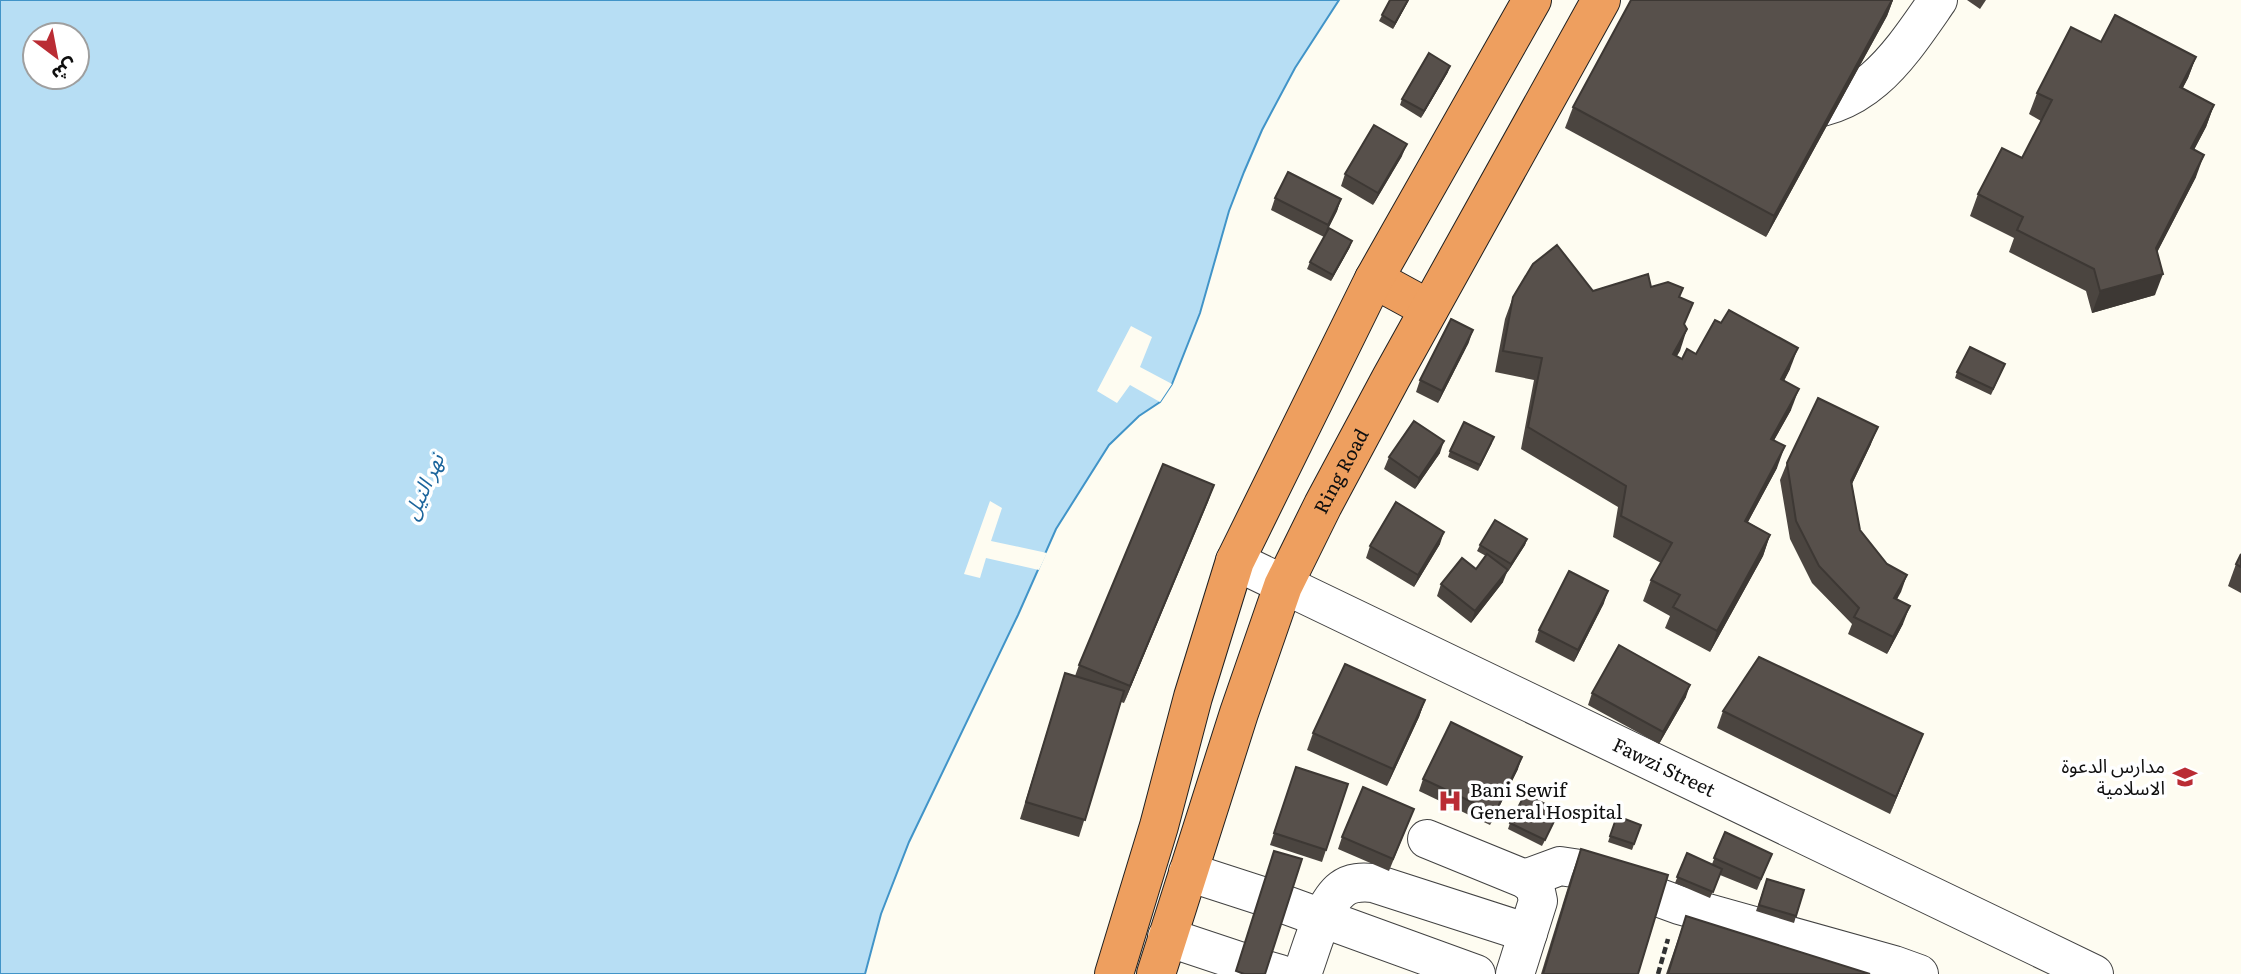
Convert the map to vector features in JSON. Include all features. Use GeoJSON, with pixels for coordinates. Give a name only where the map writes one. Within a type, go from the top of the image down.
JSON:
{"type":"FeatureCollection","features":[{"type":"Feature","properties":{"kind":"highway"},"geometry":{"type":"LineString","coordinates":[[1114,974],[1235,561],[1374,279],[1532,0]]}},
{"type":"Feature","properties":{"kind":"highway","name":"Ring Road"},"geometry":{"type":"LineString","coordinates":[[1156,974],[1239,713],[1283,586],[1323,505],[1592,14]]}},
{"type":"Feature","properties":{"kind":"highway"},"geometry":{"type":"LineString","coordinates":[[1374,279],[1429,309]]}},
{"type":"Feature","properties":{"kind":"street"},"geometry":{"type":"LineString","coordinates":[[1759,106],[1772,111],[1806,111],[1841,102],[1872,83],[1906,45],[1938,0]]}},
{"type":"Feature","properties":{"kind":"street"},"geometry":{"type":"LineString","coordinates":[[1592,14],[1622,45]]}},
{"type":"Feature","properties":{"kind":"street","name":"Fawzi Street"},"geometry":{"type":"LineString","coordinates":[[1235,561],[2094,974]]}},
{"type":"Feature","properties":{"kind":"street"},"geometry":{"type":"LineString","coordinates":[[1427,839],[1525,878],[1535,887],[1538,901],[1515,974]]}},
{"type":"Feature","properties":{"kind":"street"},"geometry":{"type":"LineString","coordinates":[[1525,878],[1560,866],[1580,869],[1679,905],[1919,974]]}},
{"type":"Feature","properties":{"kind":"street"},"geometry":{"type":"LineString","coordinates":[[1188,872],[1476,974]]}},
{"type":"Feature","properties":{"kind":"street"},"geometry":{"type":"LineString","coordinates":[[1167,937],[1272,970],[1323,918],[1335,896],[1343,888],[1362,882],[1373,883],[1528,933]]}},
{"type":"Feature","properties":{"kind":"water","name":"نهر النيل"},"geometry":{"type":"Polygon","coordinates":[[[0,0],[1339,0],[1295,68],[1262,130],[1229,211],[1200,313],[1172,384],[1160,402],[1139,416],[1109,445],[1056,529],[1018,615],[909,842],[881,914],[865,974],[0,974],[0,0]]]}},
{"type":"Feature","properties":{"kind":"pier"},"geometry":{"type":"Polygon","coordinates":[[[1131,326],[1152,337],[1140,367],[1172,384],[1160,402],[1130,385],[1117,403],[1097,391],[1131,326]]]}},
{"type":"Feature","properties":{"kind":"pier"},"geometry":{"type":"Polygon","coordinates":[[[990,501],[1002,508],[991,541],[1047,553],[1039,570],[986,558],[980,578],[964,574],[990,501]]]}},
{"type":"Feature","properties":{"kind":"building"},"geometry":{"type":"Polygon","coordinates":[[[1390,0],[1408,0],[1395,23],[1382,15],[1390,0]]]}},
{"type":"Feature","properties":{"kind":"building"},"geometry":{"type":"Polygon","coordinates":[[[1631,0],[1892,0],[1774,216],[1573,107],[1631,0]]]}},
{"type":"Feature","properties":{"kind":"building"},"geometry":{"type":"Polygon","coordinates":[[[2115,15],[2196,57],[2180,87],[2214,105],[2191,148],[2204,155],[2156,248],[2163,274],[2100,291],[2094,269],[2017,230],[2023,217],[1978,194],[2002,148],[2022,158],[2052,100],[2037,93],[2071,27],[2101,42],[2115,15]]]}},
{"type":"Feature","properties":{"kind":"building"},"geometry":{"type":"Polygon","coordinates":[[[1429,53],[1450,66],[1424,111],[1402,99],[1429,53]]]}},
{"type":"Feature","properties":{"kind":"building"},"geometry":{"type":"Polygon","coordinates":[[[1374,125],[1407,144],[1378,193],[1345,174],[1374,125]]]}},
{"type":"Feature","properties":{"kind":"building"},"geometry":{"type":"Polygon","coordinates":[[[1288,172],[1341,199],[1328,225],[1275,198],[1288,172]]]}},
{"type":"Feature","properties":{"kind":"building"},"geometry":{"type":"Polygon","coordinates":[[[1329,228],[1352,241],[1333,275],[1310,262],[1329,228]]]}},
{"type":"Feature","properties":{"kind":"building"},"geometry":{"type":"Polygon","coordinates":[[[1557,245],[1593,291],[1648,274],[1651,287],[1668,282],[1683,288],[1679,297],[1693,303],[1684,324],[1687,329],[1673,354],[1682,359],[1687,349],[1696,354],[1715,320],[1721,323],[1729,310],[1798,348],[1781,379],[1799,389],[1771,439],[1785,446],[1745,521],[1770,535],[1717,631],[1673,607],[1680,595],[1651,580],[1672,543],[1621,516],[1626,486],[1528,427],[1542,358],[1503,351],[1513,297],[1533,264],[1557,245]]]}},
{"type":"Feature","properties":{"kind":"building"},"geometry":{"type":"Polygon","coordinates":[[[1451,319],[1473,330],[1442,391],[1420,380],[1451,319]]]}},
{"type":"Feature","properties":{"kind":"building"},"geometry":{"type":"Polygon","coordinates":[[[1970,347],[2005,364],[1993,389],[1957,372],[1970,347]]]}},
{"type":"Feature","properties":{"kind":"building"},"geometry":{"type":"Polygon","coordinates":[[[1818,398],[1878,427],[1851,481],[1860,530],[1887,564],[1907,575],[1894,598],[1910,606],[1893,637],[1854,617],[1859,608],[1819,566],[1796,521],[1787,463],[1818,398]]]}},
{"type":"Feature","properties":{"kind":"building"},"geometry":{"type":"Polygon","coordinates":[[[1414,421],[1444,441],[1419,478],[1389,457],[1414,421]]]}},
{"type":"Feature","properties":{"kind":"building"},"geometry":{"type":"Polygon","coordinates":[[[1464,422],[1494,437],[1480,465],[1450,451],[1464,422]]]}},
{"type":"Feature","properties":{"kind":"building"},"geometry":{"type":"Polygon","coordinates":[[[1163,464],[1214,485],[1130,686],[1079,665],[1163,464]]]}},
{"type":"Feature","properties":{"kind":"building"},"geometry":{"type":"Polygon","coordinates":[[[1396,502],[1444,532],[1418,575],[1370,546],[1396,502]]]}},
{"type":"Feature","properties":{"kind":"building"},"geometry":{"type":"Polygon","coordinates":[[[1495,520],[1527,539],[1511,564],[1480,545],[1495,520]]]}},
{"type":"Feature","properties":{"kind":"building"},"geometry":{"type":"Polygon","coordinates":[[[1487,554],[1508,570],[1475,611],[1441,584],[1462,558],[1476,569],[1487,554]]]}},
{"type":"Feature","properties":{"kind":"building"},"geometry":{"type":"Polygon","coordinates":[[[2241,554],[2241,567],[2236,564],[2241,554]]]}},
{"type":"Feature","properties":{"kind":"building"},"geometry":{"type":"Polygon","coordinates":[[[1569,571],[1608,591],[1578,650],[1539,630],[1569,571]]]}},
{"type":"Feature","properties":{"kind":"building"},"geometry":{"type":"Polygon","coordinates":[[[1619,645],[1690,685],[1663,732],[1592,693],[1619,645]]]}},
{"type":"Feature","properties":{"kind":"building"},"geometry":{"type":"Polygon","coordinates":[[[1759,657],[1923,734],[1896,797],[1723,711],[1759,657]]]}},
{"type":"Feature","properties":{"kind":"building"},"geometry":{"type":"Polygon","coordinates":[[[1345,664],[1425,700],[1393,769],[1313,733],[1345,664]]]}},
{"type":"Feature","properties":{"kind":"building"},"geometry":{"type":"Polygon","coordinates":[[[1065,673],[1124,691],[1085,820],[1026,802],[1065,673]]]}},
{"type":"Feature","properties":{"kind":"building"},"geometry":{"type":"Polygon","coordinates":[[[1451,722],[1522,757],[1495,813],[1423,779],[1451,722]]]}},
{"type":"Feature","properties":{"kind":"building"},"geometry":{"type":"Polygon","coordinates":[[[1296,767],[1348,784],[1326,850],[1274,833],[1296,767]]]}},
{"type":"Feature","properties":{"kind":"building"},"geometry":{"type":"Polygon","coordinates":[[[1363,787],[1414,809],[1393,859],[1342,837],[1363,787]]]}},
{"type":"Feature","properties":{"kind":"building"},"geometry":{"type":"Polygon","coordinates":[[[1525,794],[1559,811],[1545,840],[1510,823],[1525,794]]]}},
{"type":"Feature","properties":{"kind":"building"},"geometry":{"type":"Polygon","coordinates":[[[1617,816],[1641,825],[1634,844],[1610,836],[1617,816]]]}},
{"type":"Feature","properties":{"kind":"building"},"geometry":{"type":"Polygon","coordinates":[[[1725,832],[1772,854],[1761,879],[1714,858],[1725,832]]]}},
{"type":"Feature","properties":{"kind":"building"},"geometry":{"type":"Polygon","coordinates":[[[1581,849],[1668,875],[1638,974],[1543,974],[1581,849]]]}},
{"type":"Feature","properties":{"kind":"building"},"geometry":{"type":"Polygon","coordinates":[[[1274,851],[1302,859],[1265,974],[1244,974],[1236,971],[1274,851]]]}},
{"type":"Feature","properties":{"kind":"building"},"geometry":{"type":"Polygon","coordinates":[[[1687,853],[1722,869],[1713,892],[1677,877],[1687,853]]]}},
{"type":"Feature","properties":{"kind":"building"},"geometry":{"type":"Polygon","coordinates":[[[1767,879],[1804,890],[1796,916],[1759,905],[1767,879]]]}},
{"type":"Feature","properties":{"kind":"building"},"geometry":{"type":"Polygon","coordinates":[[[1686,916],[1870,974],[1668,974],[1686,916]]]}},
{"type":"Feature","properties":{"kind":"place","name":"مدارس الدعوة الاسلامية"},"geometry":{"type":"Point","coordinates":[2185,777]}},
{"type":"Feature","properties":{"kind":"place","name":"Bani Sewif General Hospital"},"geometry":{"type":"Point","coordinates":[1450,801]}}]}
